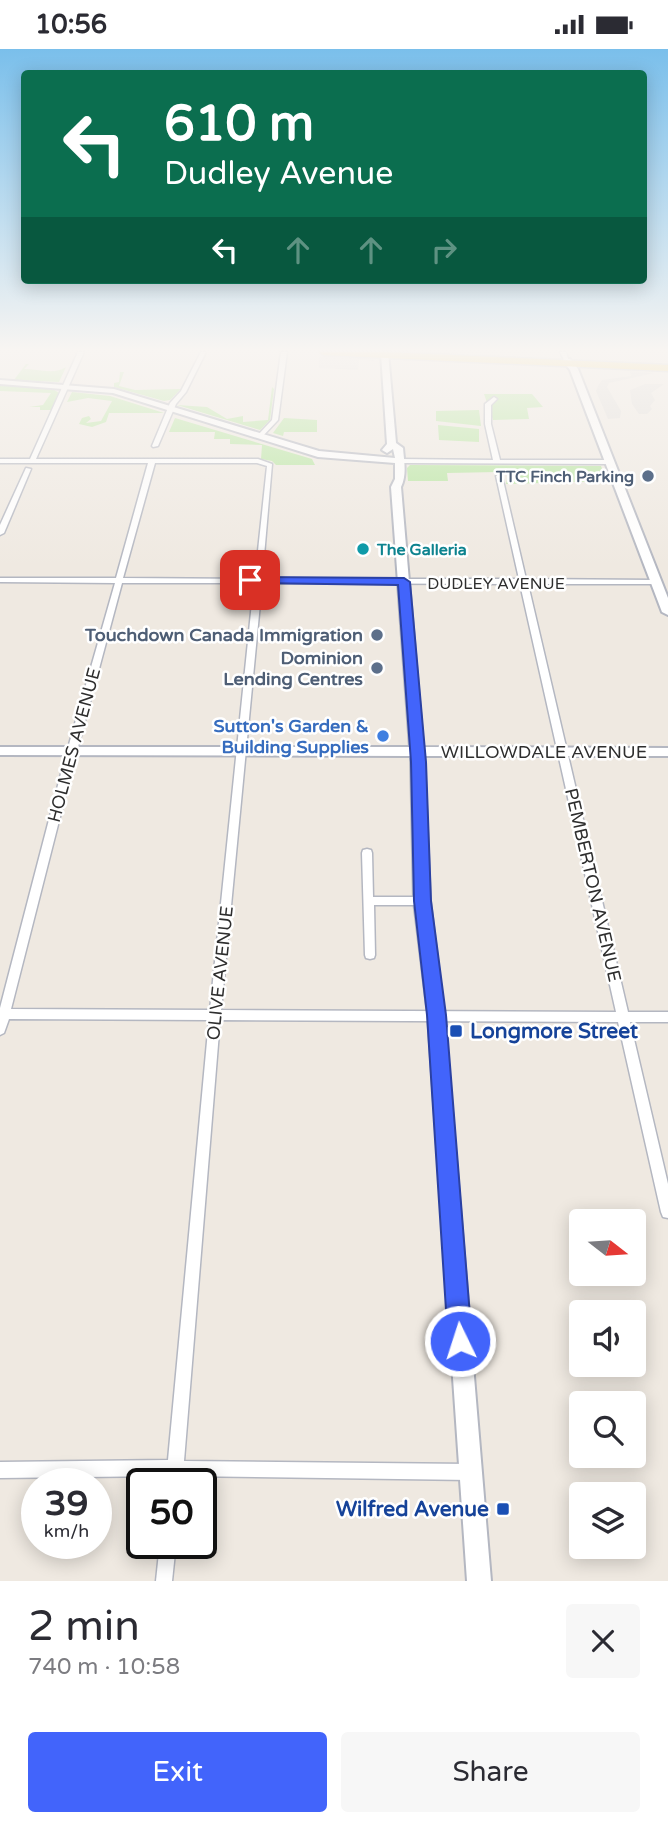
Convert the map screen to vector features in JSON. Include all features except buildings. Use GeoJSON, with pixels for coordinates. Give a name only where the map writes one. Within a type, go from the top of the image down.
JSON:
{"type":"FeatureCollection","features":[{"type":"Feature","properties":{"kind":"street"},"geometry":{"type":"LineString","coordinates":[[0,533],[48,423]]}},
{"type":"Feature","properties":{"kind":"street"},"geometry":{"type":"LineString","coordinates":[[155,446],[165,423]]}},
{"type":"Feature","properties":{"kind":"street"},"geometry":{"type":"LineString","coordinates":[[217,423],[318,454],[393,461],[610,462]]}},
{"type":"Feature","properties":{"kind":"street"},"geometry":{"type":"LineString","coordinates":[[259,437],[272,423]]}},
{"type":"Feature","properties":{"kind":"street"},"geometry":{"type":"LineString","coordinates":[[390,423],[392,444],[387,447],[393,461],[390,483],[396,487],[418,753],[422,901],[436,1015],[479,1581]]}},
{"type":"Feature","properties":{"kind":"street"},"geometry":{"type":"LineString","coordinates":[[488,423],[497,461]]}},
{"type":"Feature","properties":{"kind":"street"},"geometry":{"type":"LineString","coordinates":[[594,423],[668,612]]}},
{"type":"Feature","properties":{"kind":"street"},"geometry":{"type":"LineString","coordinates":[[0,461],[30,465],[152,461]]}},
{"type":"Feature","properties":{"kind":"street","name":"OLIVE AVENUE"},"geometry":{"type":"LineString","coordinates":[[152,461],[268,463],[175,1468]]}},
{"type":"Feature","properties":{"kind":"street","name":"HOLMES AVENUE"},"geometry":{"type":"LineString","coordinates":[[0,1030],[2,1014],[152,461]]}},
{"type":"Feature","properties":{"kind":"street","name":"PEMBERTON AVENUE"},"geometry":{"type":"LineString","coordinates":[[499,476],[668,1212]]}},
{"type":"Feature","properties":{"kind":"street","name":"DUDLEY AVENUE"},"geometry":{"type":"LineString","coordinates":[[0,580],[656,582]]}},
{"type":"Feature","properties":{"kind":"street","name":"WILLOWDALE AVENUE"},"geometry":{"type":"LineString","coordinates":[[0,751],[668,752]]}},
{"type":"Feature","properties":{"kind":"street"},"geometry":{"type":"LineString","coordinates":[[367,853],[370,955]]}},
{"type":"Feature","properties":{"kind":"street"},"geometry":{"type":"LineString","coordinates":[[369,901],[422,901]]}},
{"type":"Feature","properties":{"kind":"street"},"geometry":{"type":"LineString","coordinates":[[2,1014],[668,1017]]}},
{"type":"Feature","properties":{"kind":"street"},"geometry":{"type":"LineString","coordinates":[[0,1470],[126,1474]]}},
{"type":"Feature","properties":{"kind":"street"},"geometry":{"type":"LineString","coordinates":[[217,1475],[470,1472]]}},
{"type":"Feature","properties":{"kind":"street"},"geometry":{"type":"LineString","coordinates":[[164,1581],[166,1559]]}},
{"type":"Feature","properties":{"kind":"green space"},"geometry":{"type":"Polygon","coordinates":[[[79,423],[102,423],[92,427],[79,423]]]}},
{"type":"Feature","properties":{"kind":"green space"},"geometry":{"type":"Polygon","coordinates":[[[173,423],[193,423],[312,459],[315,465],[276,465],[272,461],[261,459],[262,445],[230,444],[230,439],[214,439],[215,432],[169,432],[173,423]]]}},
{"type":"Feature","properties":{"kind":"green space"},"geometry":{"type":"Polygon","coordinates":[[[238,423],[267,423],[260,430],[238,423]]]}},
{"type":"Feature","properties":{"kind":"green space"},"geometry":{"type":"Polygon","coordinates":[[[280,423],[317,423],[317,432],[284,432],[283,436],[273,433],[280,423]]]}},
{"type":"Feature","properties":{"kind":"green space"},"geometry":{"type":"Polygon","coordinates":[[[438,425],[479,429],[479,442],[439,440],[438,425]]]}},
{"type":"Feature","properties":{"kind":"green space"},"geometry":{"type":"Polygon","coordinates":[[[410,465],[601,466],[607,481],[506,484],[508,475],[498,472],[447,473],[448,481],[408,481],[407,468],[410,465]]]}},
{"type":"Feature","properties":{"kind":"place","name":"TTC Finch Parking"},"geometry":{"type":"Point","coordinates":[648,476]}},
{"type":"Feature","properties":{"kind":"place","name":"The Galleria"},"geometry":{"type":"Point","coordinates":[363,549]}},
{"type":"Feature","properties":{"kind":"place","name":"Touchdown Canada Immigration"},"geometry":{"type":"Point","coordinates":[377,635]}},
{"type":"Feature","properties":{"kind":"place","name":"Dominion Lending Centres"},"geometry":{"type":"Point","coordinates":[377,668]}},
{"type":"Feature","properties":{"kind":"place","name":"Sutton's Garden & Building Supplies"},"geometry":{"type":"Point","coordinates":[383,736]}},
{"type":"Feature","properties":{"kind":"place","name":"Longmore Street"},"geometry":{"type":"Point","coordinates":[456,1031]}},
{"type":"Feature","properties":{"kind":"place","name":"Wilfred Avenue"},"geometry":{"type":"Point","coordinates":[503,1509]}},
{"type":"Feature","properties":{"kind":"route"},"geometry":{"type":"LineString","coordinates":[[250,580],[404,582],[418,762],[422,901],[436,1015],[460,1341]]}}]}
